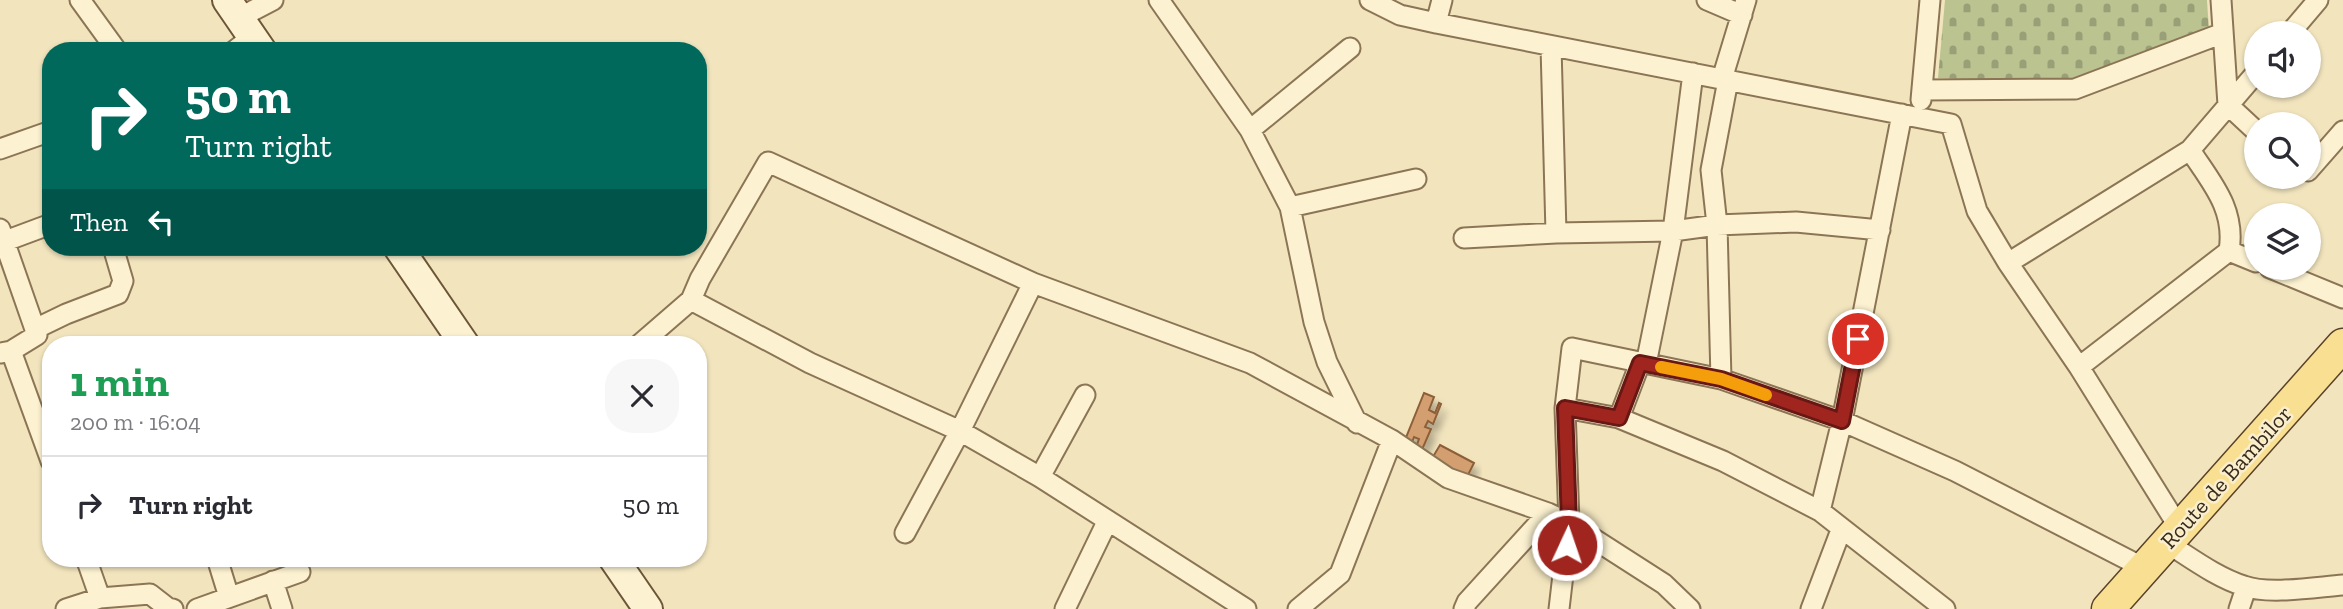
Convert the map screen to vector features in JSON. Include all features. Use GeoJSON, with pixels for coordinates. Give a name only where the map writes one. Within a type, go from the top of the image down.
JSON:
{"type":"FeatureCollection","features":[{"type":"Feature","properties":{"kind":"main road","name":"Route de Bambilor"},"geometry":{"type":"LineString","coordinates":[[2108,609],[2343,345]]}},
{"type":"Feature","properties":{"kind":"street"},"geometry":{"type":"LineString","coordinates":[[80,0],[110,42]]}},
{"type":"Feature","properties":{"kind":"street"},"geometry":{"type":"LineString","coordinates":[[243,31],[273,0]]}},
{"type":"Feature","properties":{"kind":"street"},"geometry":{"type":"LineString","coordinates":[[1159,0],[1250,130],[1290,207],[1314,322],[1327,362],[1357,423]]}},
{"type":"Feature","properties":{"kind":"street"},"geometry":{"type":"LineString","coordinates":[[1370,0],[1400,15],[1436,23],[1951,124],[1977,211],[2008,263],[2079,367],[2173,536],[2220,576],[2246,588],[2288,590],[2343,585]]}},
{"type":"Feature","properties":{"kind":"street"},"geometry":{"type":"LineString","coordinates":[[1436,23],[1442,0]]}},
{"type":"Feature","properties":{"kind":"street"},"geometry":{"type":"LineString","coordinates":[[1707,0],[1744,8],[1725,80],[1711,170],[1717,225],[1721,379]]}},
{"type":"Feature","properties":{"kind":"street"},"geometry":{"type":"LineString","coordinates":[[1821,511],[1880,230],[1911,116],[1922,90],[1930,0]]}},
{"type":"Feature","properties":{"kind":"street"},"geometry":{"type":"LineString","coordinates":[[2221,0],[2228,105],[2244,120]]}},
{"type":"Feature","properties":{"kind":"street"},"geometry":{"type":"LineString","coordinates":[[2300,21],[2318,0]]}},
{"type":"Feature","properties":{"kind":"street"},"geometry":{"type":"LineString","coordinates":[[1922,90],[2075,89],[2223,33]]}},
{"type":"Feature","properties":{"kind":"street"},"geometry":{"type":"LineString","coordinates":[[1551,46],[1556,233]]}},
{"type":"Feature","properties":{"kind":"street"},"geometry":{"type":"LineString","coordinates":[[1250,130],[1350,48]]}},
{"type":"Feature","properties":{"kind":"street"},"geometry":{"type":"LineString","coordinates":[[1619,418],[1643,363],[1673,232],[1693,73]]}},
{"type":"Feature","properties":{"kind":"street"},"geometry":{"type":"LineString","coordinates":[[2008,263],[2190,150],[2244,87]]}},
{"type":"Feature","properties":{"kind":"street"},"geometry":{"type":"LineString","coordinates":[[2321,156],[2343,131]]}},
{"type":"Feature","properties":{"kind":"street"},"geometry":{"type":"LineString","coordinates":[[0,149],[42,134]]}},
{"type":"Feature","properties":{"kind":"street"},"geometry":{"type":"LineString","coordinates":[[2079,367],[2229,251],[2230,240],[2224,202],[2190,150]]}},
{"type":"Feature","properties":{"kind":"street"},"geometry":{"type":"LineString","coordinates":[[649,336],[691,300],[700,279],[768,162],[1033,283],[1250,363],[1392,440],[1448,478],[1569,523],[1664,584],[1690,609]]}},
{"type":"Feature","properties":{"kind":"street"},"geometry":{"type":"LineString","coordinates":[[1290,207],[1416,179]]}},
{"type":"Feature","properties":{"kind":"street"},"geometry":{"type":"LineString","coordinates":[[1464,238],[1556,233],[1673,232],[1717,225],[1796,222],[1880,230]]}},
{"type":"Feature","properties":{"kind":"street"},"geometry":{"type":"LineString","coordinates":[[42,227],[1,238],[37,335],[6,352],[42,439]]}},
{"type":"Feature","properties":{"kind":"street"},"geometry":{"type":"LineString","coordinates":[[2229,251],[2244,257]]}},
{"type":"Feature","properties":{"kind":"street"},"geometry":{"type":"LineString","coordinates":[[35,329],[118,294],[123,281],[116,256]]}},
{"type":"Feature","properties":{"kind":"street"},"geometry":{"type":"LineString","coordinates":[[404,256],[460,336]]}},
{"type":"Feature","properties":{"kind":"street"},"geometry":{"type":"LineString","coordinates":[[2299,280],[2343,298]]}},
{"type":"Feature","properties":{"kind":"street"},"geometry":{"type":"LineString","coordinates":[[905,533],[960,431],[1033,283]]}},
{"type":"Feature","properties":{"kind":"street"},"geometry":{"type":"LineString","coordinates":[[691,300],[810,363],[960,431],[1040,477],[1246,609]]}},
{"type":"Feature","properties":{"kind":"street"},"geometry":{"type":"LineString","coordinates":[[1559,609],[1569,523],[1565,408],[1572,348],[1721,379],[1842,421],[1955,471],[2144,568]]}},
{"type":"Feature","properties":{"kind":"street"},"geometry":{"type":"LineString","coordinates":[[1040,477],[1085,395]]}},
{"type":"Feature","properties":{"kind":"street"},"geometry":{"type":"LineString","coordinates":[[1565,408],[1619,418],[1723,461],[1821,511],[1841,530],[1924,590],[1945,609]]}},
{"type":"Feature","properties":{"kind":"street"},"geometry":{"type":"LineString","coordinates":[[1298,609],[1340,574],[1392,440]]}},
{"type":"Feature","properties":{"kind":"street"},"geometry":{"type":"LineString","coordinates":[[1464,609],[1467,602],[1548,513]]}},
{"type":"Feature","properties":{"kind":"street"},"geometry":{"type":"LineString","coordinates":[[1065,609],[1107,522]]}},
{"type":"Feature","properties":{"kind":"street"},"geometry":{"type":"LineString","coordinates":[[1811,609],[1841,530]]}},
{"type":"Feature","properties":{"kind":"street"},"geometry":{"type":"LineString","coordinates":[[85,567],[83,605],[150,594],[173,609]]}},
{"type":"Feature","properties":{"kind":"street"},"geometry":{"type":"LineString","coordinates":[[220,567],[229,597]]}},
{"type":"Feature","properties":{"kind":"street"},"geometry":{"type":"LineString","coordinates":[[619,567],[648,609]]}},
{"type":"Feature","properties":{"kind":"street"},"geometry":{"type":"LineString","coordinates":[[197,609],[300,572]]}},
{"type":"Feature","properties":{"kind":"street"},"geometry":{"type":"LineString","coordinates":[[273,581],[282,609]]}},
{"type":"Feature","properties":{"kind":"street"},"geometry":{"type":"LineString","coordinates":[[2239,609],[2246,588]]}},
{"type":"Feature","properties":{"kind":"green space"},"geometry":{"type":"Polygon","coordinates":[[[1945,0],[2207,0],[2209,31],[2062,83],[1938,78],[1945,0]]]}},
{"type":"Feature","properties":{"kind":"building"},"geometry":{"type":"Polygon","coordinates":[[[1424,393],[1434,397],[1429,410],[1435,413],[1439,403],[1441,404],[1433,424],[1428,421],[1425,427],[1431,429],[1421,452],[1415,450],[1419,439],[1414,437],[1410,448],[1403,445],[1424,393]]]}},
{"type":"Feature","properties":{"kind":"building"},"geometry":{"type":"Polygon","coordinates":[[[1440,445],[1474,463],[1466,479],[1431,460],[1440,445]]]}},
{"type":"Feature","properties":{"kind":"slow traffic"},"geometry":{"type":"LineString","coordinates":[[1661,367],[1721,379],[1766,395]]}},
{"type":"Feature","properties":{"kind":"route"},"geometry":{"type":"LineString","coordinates":[[1567,545],[1569,523],[1565,408],[1619,418],[1640,363],[1721,379],[1842,421],[1858,339]]}}]}
